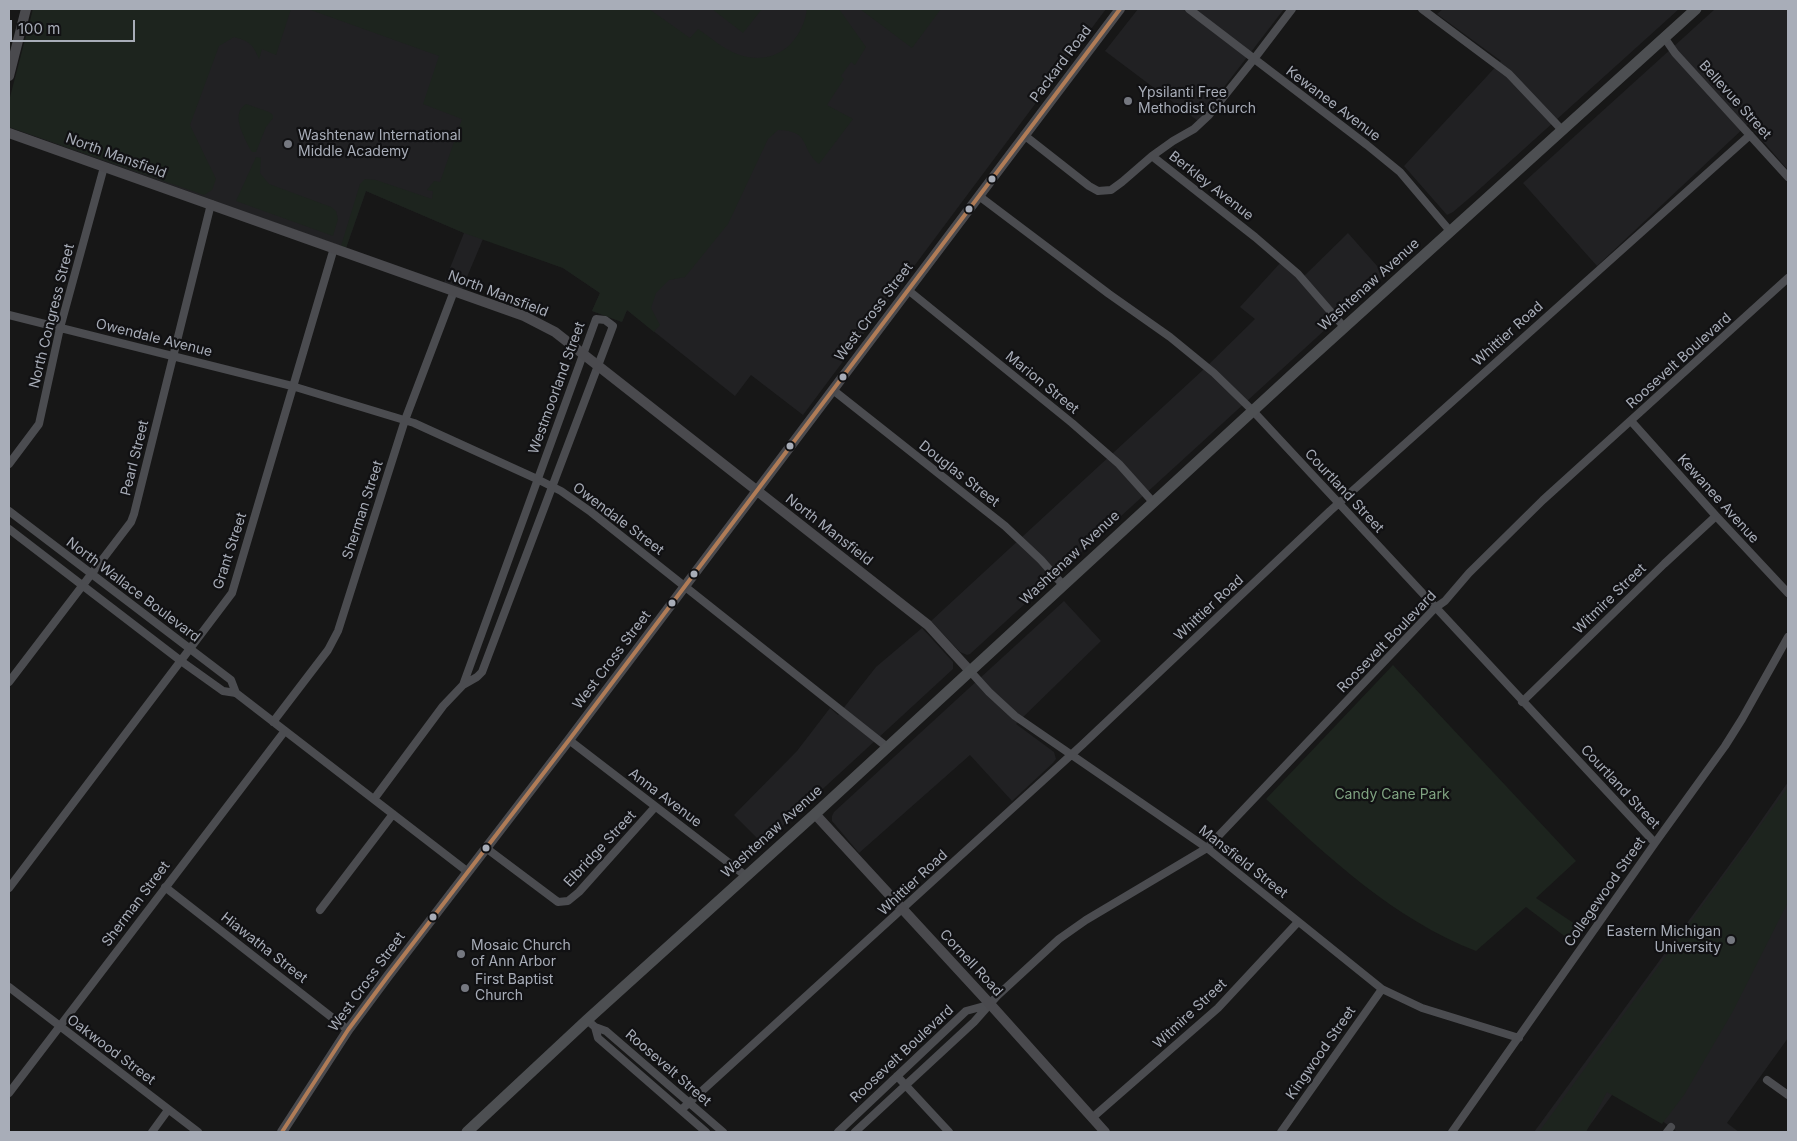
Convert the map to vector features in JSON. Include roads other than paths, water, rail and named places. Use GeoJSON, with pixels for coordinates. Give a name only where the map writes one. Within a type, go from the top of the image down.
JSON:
{"type":"FeatureCollection","features":[{"type":"Feature","properties":{"kind":"main road","name":"Washtenaw Avenue"},"geometry":{"type":"LineString","coordinates":[[472,1131],[1153,502],[1696,9]]}},
{"type":"Feature","properties":{"kind":"street"},"geometry":{"type":"LineString","coordinates":[[9,76],[26,9]]}},
{"type":"Feature","properties":{"kind":"street","name":"Packard Road"},"geometry":{"type":"LineString","coordinates":[[1024,135],[1120,9]]}},
{"type":"Feature","properties":{"kind":"street","name":"Kewanee Avenue"},"geometry":{"type":"LineString","coordinates":[[1189,9],[1400,172],[1450,231]]}},
{"type":"Feature","properties":{"kind":"street"},"geometry":{"type":"LineString","coordinates":[[1152,156],[1194,129],[1209,115],[1292,9]]}},
{"type":"Feature","properties":{"kind":"street"},"geometry":{"type":"LineString","coordinates":[[1422,9],[1509,74],[1562,130]]}},
{"type":"Feature","properties":{"kind":"street","name":"Bellevue Street"},"geometry":{"type":"LineString","coordinates":[[1664,37],[1674,52],[1788,177]]}},
{"type":"Feature","properties":{"kind":"street","name":"North Mansfield"},"geometry":{"type":"LineString","coordinates":[[9,133],[454,291],[541,324],[555,332],[928,625],[970,671]]}},
{"type":"Feature","properties":{"kind":"street","name":"Berkley Avenue"},"geometry":{"type":"LineString","coordinates":[[1024,135],[1098,191],[1111,190],[1152,156],[1255,237],[1298,274],[1344,327]]}},
{"type":"Feature","properties":{"kind":"street","name":"West Cross Street"},"geometry":{"type":"LineString","coordinates":[[282,1132],[348,1030],[432,917],[569,740],[1024,135]]}},
{"type":"Feature","properties":{"kind":"street","name":"Whittier Road"},"geometry":{"type":"LineString","coordinates":[[681,1110],[1071,755],[1339,503],[1750,135]]}},
{"type":"Feature","properties":{"kind":"street","name":"North Congress Street"},"geometry":{"type":"LineString","coordinates":[[9,464],[39,424],[60,328],[104,167]]}},
{"type":"Feature","properties":{"kind":"street","name":"Courtland Street"},"geometry":{"type":"LineString","coordinates":[[979,196],[1109,294],[1170,337],[1214,374],[1253,411],[1655,843]]}},
{"type":"Feature","properties":{"kind":"street","name":"Pearl Street"},"geometry":{"type":"LineString","coordinates":[[9,682],[131,522],[211,204]]}},
{"type":"Feature","properties":{"kind":"street","name":"Grant Street"},"geometry":{"type":"LineString","coordinates":[[9,888],[232,593],[334,248]]}},
{"type":"Feature","properties":{"kind":"street","name":"Roosevelt Boulevard"},"geometry":{"type":"LineString","coordinates":[[855,1132],[974,1022],[990,1004],[1059,939],[1086,920],[1207,848],[1435,608],[1543,500],[1788,278]]}},
{"type":"Feature","properties":{"kind":"street","name":"Marion Street"},"geometry":{"type":"LineString","coordinates":[[908,290],[1120,464],[1153,502]]}},
{"type":"Feature","properties":{"kind":"street","name":"Sherman Street"},"geometry":{"type":"LineString","coordinates":[[273,722],[328,650],[338,631],[405,420],[454,291]]}},
{"type":"Feature","properties":{"kind":"street","name":"Owendale Avenue"},"geometry":{"type":"LineString","coordinates":[[9,315],[292,386]]}},
{"type":"Feature","properties":{"kind":"street","name":"Westmoorland Street"},"geometry":{"type":"LineString","coordinates":[[374,799],[443,706],[463,685],[482,672],[613,326],[606,320],[596,319],[463,685]]}},
{"type":"Feature","properties":{"kind":"street","name":"Owendale Street"},"geometry":{"type":"LineString","coordinates":[[292,386],[405,420],[552,486],[592,512],[886,747]]}},
{"type":"Feature","properties":{"kind":"street","name":"Douglas Street"},"geometry":{"type":"LineString","coordinates":[[833,390],[1005,526],[1034,553],[1063,585]]}},
{"type":"Feature","properties":{"kind":"street","name":"Kewanee Avenue"},"geometry":{"type":"LineString","coordinates":[[1631,421],[1788,593]]}},
{"type":"Feature","properties":{"kind":"street","name":"North Wallace Boulevard"},"geometry":{"type":"LineString","coordinates":[[9,511],[231,680],[236,693]]}},
{"type":"Feature","properties":{"kind":"street","name":"Witmire Street"},"geometry":{"type":"LineString","coordinates":[[1522,702],[1657,570],[1716,516]]}},
{"type":"Feature","properties":{"kind":"street","name":"North Wallace Boulevard"},"geometry":{"type":"LineString","coordinates":[[9,529],[181,661],[223,691],[236,693],[284,732],[468,872]]}},
{"type":"Feature","properties":{"kind":"street","name":"Collegewood Street"},"geometry":{"type":"LineString","coordinates":[[1452,1132],[1742,719],[1788,637]]}},
{"type":"Feature","properties":{"kind":"street","name":"Mansfield Street"},"geometry":{"type":"LineString","coordinates":[[970,671],[1004,707],[1207,848],[1382,989],[1422,1008],[1519,1038]]}},
{"type":"Feature","properties":{"kind":"street","name":"Sherman Street"},"geometry":{"type":"LineString","coordinates":[[9,1093],[164,887],[284,732]]}},
{"type":"Feature","properties":{"kind":"street","name":"Anna Avenue"},"geometry":{"type":"LineString","coordinates":[[569,740],[746,876]]}},
{"type":"Feature","properties":{"kind":"street","name":"Elbridge Street"},"geometry":{"type":"LineString","coordinates":[[486,848],[558,902],[568,901],[579,892],[655,807]]}},
{"type":"Feature","properties":{"kind":"street"},"geometry":{"type":"LineString","coordinates":[[320,910],[393,814]]}},
{"type":"Feature","properties":{"kind":"street","name":"Cornell Road"},"geometry":{"type":"LineString","coordinates":[[815,814],[1105,1132]]}},
{"type":"Feature","properties":{"kind":"street","name":"Hiawatha Street"},"geometry":{"type":"LineString","coordinates":[[164,887],[348,1030]]}},
{"type":"Feature","properties":{"kind":"street","name":"Witmire Street"},"geometry":{"type":"LineString","coordinates":[[1092,1118],[1218,1008],[1298,922]]}},
{"type":"Feature","properties":{"kind":"street","name":"Oakwood Street"},"geometry":{"type":"LineString","coordinates":[[9,987],[198,1132]]}},
{"type":"Feature","properties":{"kind":"street","name":"Kingwood Street"},"geometry":{"type":"LineString","coordinates":[[1282,1132],[1382,989]]}},
{"type":"Feature","properties":{"kind":"street","name":"Roosevelt Boulevard"},"geometry":{"type":"LineString","coordinates":[[838,1132],[966,1011],[990,1004]]}},
{"type":"Feature","properties":{"kind":"street","name":"Roosevelt Street"},"geometry":{"type":"LineString","coordinates":[[591,1023],[606,1031],[723,1132]]}},
{"type":"Feature","properties":{"kind":"street","name":"Roosevelt Street"},"geometry":{"type":"LineString","coordinates":[[591,1023],[598,1038],[706,1132]]}},
{"type":"Feature","properties":{"kind":"street"},"geometry":{"type":"LineString","coordinates":[[898,1076],[949,1132]]}},
{"type":"Feature","properties":{"kind":"street"},"geometry":{"type":"LineString","coordinates":[[1767,1080],[1788,1095]]}},
{"type":"Feature","properties":{"kind":"street"},"geometry":{"type":"LineString","coordinates":[[152,1132],[168,1110]]}},
{"type":"Feature","properties":{"kind":"place","name":"Ypsilanti Free Methodist Church"},"geometry":{"type":"Point","coordinates":[1128,101]}},
{"type":"Feature","properties":{"kind":"place","name":"Washtenaw International Middle Academy"},"geometry":{"type":"Point","coordinates":[288,144]}},
{"type":"Feature","properties":{"kind":"place","name":"Eastern Michigan University"},"geometry":{"type":"Point","coordinates":[1731,940]}},
{"type":"Feature","properties":{"kind":"place","name":"Mosaic Church of Ann Arbor"},"geometry":{"type":"Point","coordinates":[461,954]}},
{"type":"Feature","properties":{"kind":"place","name":"First Baptist Church"},"geometry":{"type":"Point","coordinates":[465,988]}},
{"type":"Feature","properties":{"kind":"park label","name":"Candy Cane Park"},"geometry":{"type":"Point","coordinates":[1392,795]}}]}
